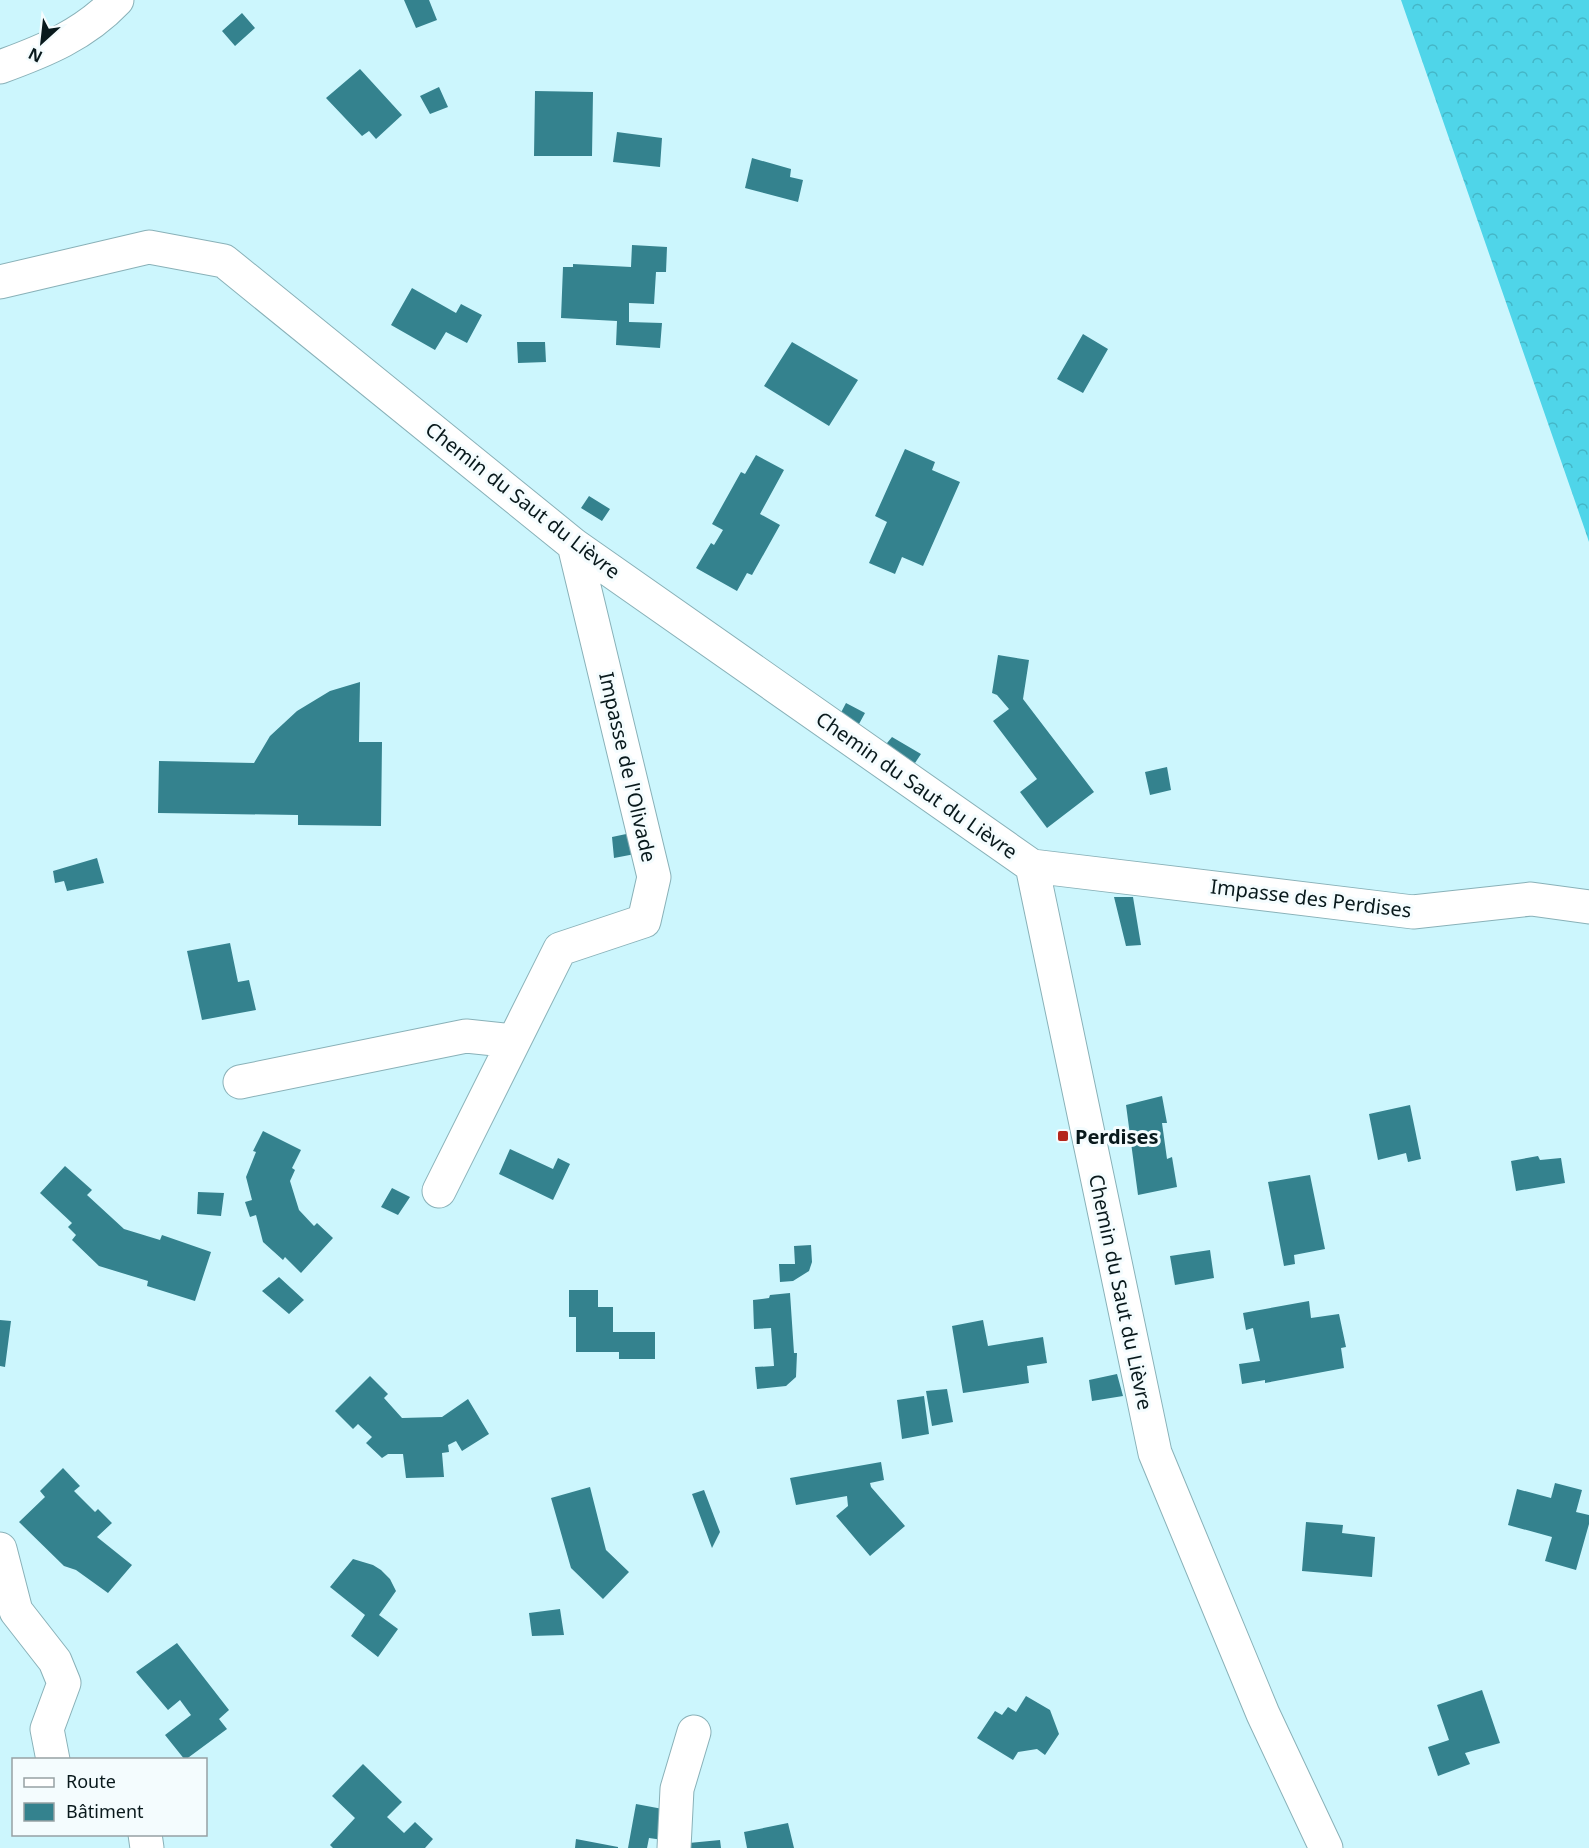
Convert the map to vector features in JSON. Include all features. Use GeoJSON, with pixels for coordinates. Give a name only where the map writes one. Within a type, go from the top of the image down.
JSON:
{"type":"FeatureCollection","features":[{"type":"Feature","properties":{"kind":"street"},"geometry":{"type":"LineString","coordinates":[[0,67],[52,47],[103,15],[117,0]]}},
{"type":"Feature","properties":{"kind":"street","name":"Chemin du Saut du Lièvre"},"geometry":{"type":"LineString","coordinates":[[0,282],[149,247],[225,261],[574,544],[1032,866],[1155,1453],[1263,1714],[1326,1848]]}},
{"type":"Feature","properties":{"kind":"street","name":"Impasse de l'Olivade"},"geometry":{"type":"LineString","coordinates":[[439,1191],[560,949],[644,921],[654,877],[574,544]]}},
{"type":"Feature","properties":{"kind":"street","name":"Impasse des Perdises"},"geometry":{"type":"LineString","coordinates":[[1032,866],[1413,912],[1531,899],[1589,907]]}},
{"type":"Feature","properties":{"kind":"street"},"geometry":{"type":"LineString","coordinates":[[240,1082],[465,1036],[514,1041]]}},
{"type":"Feature","properties":{"kind":"street"},"geometry":{"type":"LineString","coordinates":[[0,1549],[16,1611],[55,1661],[64,1683],[47,1729],[52,1758]]}},
{"type":"Feature","properties":{"kind":"street"},"geometry":{"type":"LineString","coordinates":[[674,1848],[677,1789],[694,1732]]}},
{"type":"Feature","properties":{"kind":"green space"},"geometry":{"type":"Polygon","coordinates":[[[1401,0],[1589,0],[1589,542],[1585,530],[1401,0]]]}},
{"type":"Feature","properties":{"kind":"building"},"geometry":{"type":"Polygon","coordinates":[[[404,0],[429,0],[437,20],[416,28],[404,0]]]}},
{"type":"Feature","properties":{"kind":"building"},"geometry":{"type":"Polygon","coordinates":[[[242,13],[255,28],[235,46],[222,31],[242,13]]]}},
{"type":"Feature","properties":{"kind":"building"},"geometry":{"type":"Polygon","coordinates":[[[360,69],[402,115],[376,139],[369,131],[362,136],[326,98],[360,69]]]}},
{"type":"Feature","properties":{"kind":"building"},"geometry":{"type":"Polygon","coordinates":[[[439,87],[448,107],[430,114],[420,96],[439,87]]]}},
{"type":"Feature","properties":{"kind":"building"},"geometry":{"type":"Polygon","coordinates":[[[535,91],[593,92],[592,156],[534,156],[535,91]]]}},
{"type":"Feature","properties":{"kind":"building"},"geometry":{"type":"Polygon","coordinates":[[[617,132],[662,138],[660,167],[613,162],[617,132]]]}},
{"type":"Feature","properties":{"kind":"building"},"geometry":{"type":"Polygon","coordinates":[[[752,158],[791,169],[790,177],[803,180],[798,202],[745,188],[752,158]]]}},
{"type":"Feature","properties":{"kind":"building"},"geometry":{"type":"Polygon","coordinates":[[[632,245],[667,247],[666,272],[656,272],[654,304],[629,303],[629,322],[662,323],[660,348],[616,345],[617,321],[561,318],[563,267],[573,267],[573,264],[631,267],[632,245]]]}},
{"type":"Feature","properties":{"kind":"building"},"geometry":{"type":"Polygon","coordinates":[[[412,288],[456,313],[461,304],[482,315],[467,343],[446,332],[435,350],[391,325],[412,288]]]}},
{"type":"Feature","properties":{"kind":"building"},"geometry":{"type":"Polygon","coordinates":[[[1083,334],[1108,349],[1083,393],[1057,379],[1083,334]]]}},
{"type":"Feature","properties":{"kind":"building"},"geometry":{"type":"Polygon","coordinates":[[[517,342],[545,342],[546,362],[518,363],[517,342]]]}},
{"type":"Feature","properties":{"kind":"building"},"geometry":{"type":"Polygon","coordinates":[[[792,342],[858,380],[829,426],[764,386],[792,342]]]}},
{"type":"Feature","properties":{"kind":"building"},"geometry":{"type":"Polygon","coordinates":[[[905,449],[935,462],[932,470],[960,482],[923,566],[902,557],[895,574],[869,563],[887,522],[875,516],[905,449]]]}},
{"type":"Feature","properties":{"kind":"building"},"geometry":{"type":"Polygon","coordinates":[[[756,455],[784,470],[760,514],[780,525],[752,575],[747,573],[737,591],[696,568],[711,543],[714,545],[723,530],[712,524],[741,472],[745,474],[756,455]]]}},
{"type":"Feature","properties":{"kind":"building"},"geometry":{"type":"Polygon","coordinates":[[[589,496],[610,509],[602,521],[581,508],[589,496]]]}},
{"type":"Feature","properties":{"kind":"building"},"geometry":{"type":"Polygon","coordinates":[[[998,655],[1029,660],[1023,699],[1094,792],[1047,828],[1020,792],[1037,779],[993,721],[1009,709],[997,695],[992,693],[998,655]]]}},
{"type":"Feature","properties":{"kind":"building"},"geometry":{"type":"Polygon","coordinates":[[[360,682],[359,742],[382,742],[381,826],[298,825],[298,815],[158,813],[159,761],[254,763],[270,736],[297,711],[330,691],[360,682]]]}},
{"type":"Feature","properties":{"kind":"building"},"geometry":{"type":"Polygon","coordinates":[[[846,703],[865,713],[853,735],[836,722],[846,703]]]}},
{"type":"Feature","properties":{"kind":"building"},"geometry":{"type":"Polygon","coordinates":[[[892,737],[921,754],[907,775],[878,754],[892,737]]]}},
{"type":"Feature","properties":{"kind":"building"},"geometry":{"type":"Polygon","coordinates":[[[1167,767],[1171,790],[1150,795],[1145,772],[1167,767]]]}},
{"type":"Feature","properties":{"kind":"building"},"geometry":{"type":"Polygon","coordinates":[[[631,833],[635,854],[614,858],[612,837],[631,833]]]}},
{"type":"Feature","properties":{"kind":"building"},"geometry":{"type":"Polygon","coordinates":[[[97,858],[104,883],[67,891],[64,881],[55,883],[53,871],[97,858]]]}},
{"type":"Feature","properties":{"kind":"building"},"geometry":{"type":"Polygon","coordinates":[[[1114,897],[1133,897],[1141,945],[1126,946],[1114,897]]]}},
{"type":"Feature","properties":{"kind":"building"},"geometry":{"type":"Polygon","coordinates":[[[230,943],[238,982],[249,980],[256,1010],[202,1020],[187,951],[230,943]]]}},
{"type":"Feature","properties":{"kind":"building"},"geometry":{"type":"Polygon","coordinates":[[[1162,1096],[1167,1123],[1162,1123],[1167,1159],[1172,1157],[1177,1187],[1138,1195],[1126,1105],[1162,1096]]]}},
{"type":"Feature","properties":{"kind":"building"},"geometry":{"type":"Polygon","coordinates":[[[1410,1105],[1421,1159],[1408,1162],[1406,1153],[1378,1160],[1369,1114],[1410,1105]]]}},
{"type":"Feature","properties":{"kind":"building"},"geometry":{"type":"Polygon","coordinates":[[[263,1131],[301,1150],[292,1168],[295,1170],[290,1181],[299,1210],[314,1226],[317,1223],[333,1238],[301,1273],[285,1257],[283,1260],[263,1242],[256,1215],[250,1217],[245,1202],[252,1200],[246,1177],[256,1152],[253,1151],[263,1131]]]}},
{"type":"Feature","properties":{"kind":"building"},"geometry":{"type":"Polygon","coordinates":[[[510,1149],[553,1169],[558,1158],[570,1164],[553,1200],[499,1174],[510,1149]]]}},
{"type":"Feature","properties":{"kind":"building"},"geometry":{"type":"Polygon","coordinates":[[[1538,1156],[1540,1160],[1561,1158],[1565,1183],[1516,1191],[1511,1161],[1538,1156]]]}},
{"type":"Feature","properties":{"kind":"building"},"geometry":{"type":"Polygon","coordinates":[[[65,1166],[92,1190],[87,1195],[124,1229],[160,1240],[162,1235],[211,1252],[195,1301],[147,1286],[148,1281],[99,1266],[72,1240],[76,1235],[68,1227],[72,1223],[40,1193],[65,1166]]]}},
{"type":"Feature","properties":{"kind":"building"},"geometry":{"type":"Polygon","coordinates":[[[1310,1175],[1325,1249],[1294,1255],[1295,1264],[1284,1266],[1268,1182],[1310,1175]]]}},
{"type":"Feature","properties":{"kind":"building"},"geometry":{"type":"Polygon","coordinates":[[[392,1188],[410,1197],[398,1215],[381,1207],[392,1188]]]}},
{"type":"Feature","properties":{"kind":"building"},"geometry":{"type":"Polygon","coordinates":[[[198,1192],[224,1193],[221,1216],[197,1214],[198,1192]]]}},
{"type":"Feature","properties":{"kind":"building"},"geometry":{"type":"Polygon","coordinates":[[[811,1245],[812,1262],[809,1271],[793,1281],[780,1282],[779,1264],[795,1264],[794,1246],[811,1245]]]}},
{"type":"Feature","properties":{"kind":"building"},"geometry":{"type":"Polygon","coordinates":[[[1210,1250],[1214,1278],[1175,1285],[1170,1256],[1210,1250]]]}},
{"type":"Feature","properties":{"kind":"building"},"geometry":{"type":"Polygon","coordinates":[[[279,1277],[304,1300],[289,1314],[262,1291],[279,1277]]]}},
{"type":"Feature","properties":{"kind":"building"},"geometry":{"type":"Polygon","coordinates":[[[569,1290],[598,1290],[598,1307],[613,1307],[613,1332],[655,1332],[655,1359],[619,1359],[619,1352],[576,1352],[576,1317],[569,1317],[569,1290]]]}},
{"type":"Feature","properties":{"kind":"building"},"geometry":{"type":"Polygon","coordinates":[[[790,1293],[794,1353],[797,1353],[796,1377],[786,1386],[757,1389],[755,1367],[774,1366],[771,1328],[754,1329],[753,1300],[790,1293]]]}},
{"type":"Feature","properties":{"kind":"building"},"geometry":{"type":"Polygon","coordinates":[[[1309,1301],[1311,1318],[1339,1314],[1346,1347],[1341,1348],[1344,1368],[1265,1383],[1265,1380],[1242,1384],[1239,1364],[1260,1361],[1253,1328],[1246,1330],[1243,1313],[1309,1301]]]}},
{"type":"Feature","properties":{"kind":"building"},"geometry":{"type":"Polygon","coordinates":[[[0,1320],[11,1321],[5,1367],[0,1366],[0,1320]]]}},
{"type":"Feature","properties":{"kind":"building"},"geometry":{"type":"Polygon","coordinates":[[[983,1320],[988,1346],[1043,1337],[1047,1363],[1027,1366],[1029,1383],[963,1393],[952,1326],[983,1320]]]}},
{"type":"Feature","properties":{"kind":"building"},"geometry":{"type":"Polygon","coordinates":[[[1117,1374],[1123,1396],[1092,1401],[1089,1380],[1117,1374]]]}},
{"type":"Feature","properties":{"kind":"building"},"geometry":{"type":"Polygon","coordinates":[[[370,1376],[388,1394],[384,1398],[402,1418],[442,1417],[468,1399],[489,1434],[462,1451],[456,1441],[448,1445],[449,1452],[442,1453],[444,1477],[406,1478],[403,1454],[388,1454],[382,1458],[366,1443],[372,1437],[358,1424],[353,1429],[335,1411],[370,1376]]]}},
{"type":"Feature","properties":{"kind":"building"},"geometry":{"type":"Polygon","coordinates":[[[947,1389],[953,1422],[932,1426],[926,1391],[947,1389]]]}},
{"type":"Feature","properties":{"kind":"building"},"geometry":{"type":"Polygon","coordinates":[[[924,1396],[929,1434],[902,1439],[897,1400],[924,1396]]]}},
{"type":"Feature","properties":{"kind":"building"},"geometry":{"type":"Polygon","coordinates":[[[881,1462],[884,1480],[870,1483],[871,1487],[905,1526],[870,1556],[836,1516],[848,1506],[847,1496],[796,1505],[790,1478],[881,1462]]]}},
{"type":"Feature","properties":{"kind":"building"},"geometry":{"type":"Polygon","coordinates":[[[63,1468],[80,1486],[74,1491],[95,1512],[98,1509],[112,1523],[97,1537],[132,1565],[108,1593],[76,1570],[64,1566],[19,1522],[45,1497],[40,1491],[63,1468]]]}},
{"type":"Feature","properties":{"kind":"building"},"geometry":{"type":"Polygon","coordinates":[[[1555,1483],[1582,1490],[1576,1512],[1589,1515],[1589,1524],[1576,1570],[1545,1561],[1552,1537],[1508,1525],[1517,1489],[1551,1498],[1555,1483]]]}},
{"type":"Feature","properties":{"kind":"building"},"geometry":{"type":"Polygon","coordinates":[[[590,1487],[606,1550],[629,1572],[603,1599],[571,1568],[551,1498],[590,1487]]]}},
{"type":"Feature","properties":{"kind":"building"},"geometry":{"type":"Polygon","coordinates":[[[704,1490],[720,1532],[712,1548],[692,1494],[704,1490]]]}},
{"type":"Feature","properties":{"kind":"building"},"geometry":{"type":"Polygon","coordinates":[[[1306,1522],[1343,1525],[1342,1533],[1375,1537],[1372,1577],[1302,1571],[1306,1522]]]}},
{"type":"Feature","properties":{"kind":"building"},"geometry":{"type":"Polygon","coordinates":[[[353,1559],[381,1570],[390,1579],[396,1591],[379,1615],[398,1629],[378,1657],[351,1636],[365,1615],[330,1587],[353,1559]]]}},
{"type":"Feature","properties":{"kind":"building"},"geometry":{"type":"Polygon","coordinates":[[[560,1609],[564,1635],[532,1636],[529,1613],[560,1609]]]}},
{"type":"Feature","properties":{"kind":"building"},"geometry":{"type":"Polygon","coordinates":[[[177,1643],[229,1710],[219,1719],[227,1729],[188,1758],[183,1758],[165,1735],[191,1715],[180,1700],[168,1710],[136,1672],[177,1643]]]}},
{"type":"Feature","properties":{"kind":"building"},"geometry":{"type":"Polygon","coordinates":[[[1482,1690],[1500,1743],[1465,1753],[1470,1764],[1438,1776],[1428,1747],[1449,1740],[1437,1705],[1482,1690]]]}},
{"type":"Feature","properties":{"kind":"building"},"geometry":{"type":"Polygon","coordinates":[[[1026,1696],[1050,1710],[1059,1734],[1045,1755],[1037,1749],[1018,1752],[1013,1760],[977,1738],[995,1711],[1002,1715],[1008,1707],[1016,1712],[1026,1696]]]}},
{"type":"Feature","properties":{"kind":"building"},"geometry":{"type":"Polygon","coordinates":[[[363,1764],[402,1802],[387,1817],[404,1833],[415,1822],[433,1839],[425,1848],[333,1848],[330,1845],[355,1818],[332,1796],[363,1764]]]}},
{"type":"Feature","properties":{"kind":"building"},"geometry":{"type":"Polygon","coordinates":[[[636,1804],[668,1810],[663,1840],[649,1838],[647,1848],[628,1848],[636,1804]]]}},
{"type":"Feature","properties":{"kind":"building"},"geometry":{"type":"Polygon","coordinates":[[[788,1823],[794,1848],[747,1848],[744,1832],[788,1823]]]}},
{"type":"Feature","properties":{"kind":"building"},"geometry":{"type":"Polygon","coordinates":[[[576,1839],[618,1847],[618,1848],[575,1848],[576,1839]]]}},
{"type":"Feature","properties":{"kind":"building"},"geometry":{"type":"Polygon","coordinates":[[[720,1840],[721,1848],[690,1848],[689,1843],[720,1840]]]}},
{"type":"Feature","properties":{"kind":"place","name":"Perdises"},"geometry":{"type":"Point","coordinates":[1063,1136]}}]}
